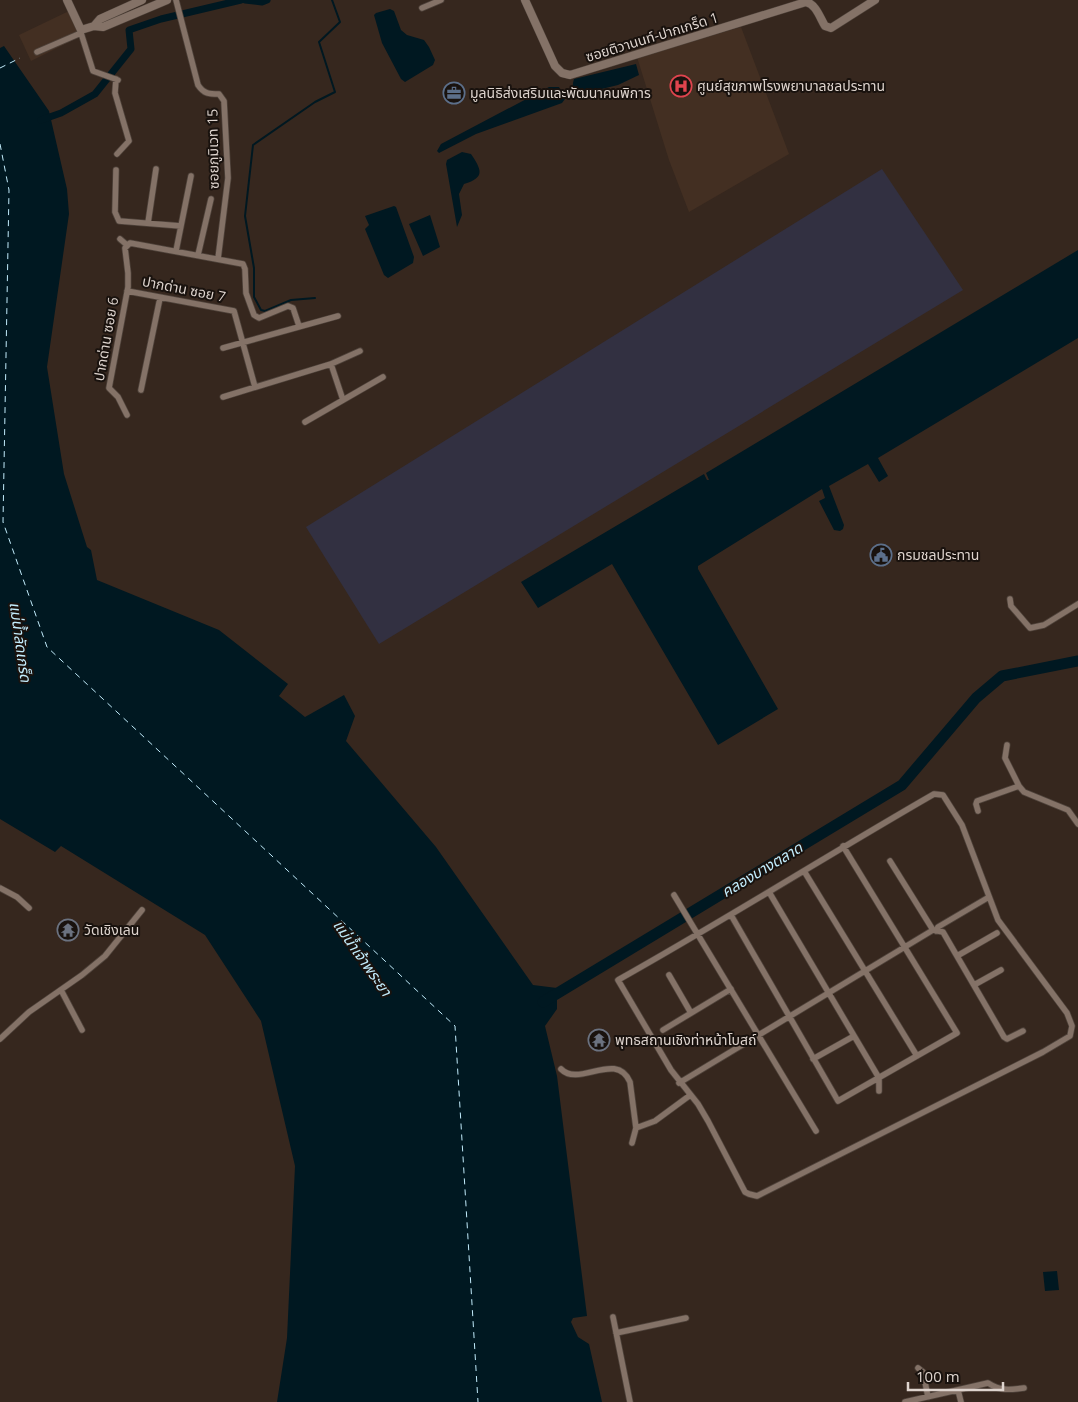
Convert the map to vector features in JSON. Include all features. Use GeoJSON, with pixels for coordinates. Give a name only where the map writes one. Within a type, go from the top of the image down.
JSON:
{"type":"FeatureCollection","features":[{"type":"Feature","properties":{"kind":"street"},"geometry":{"type":"LineString","coordinates":[[67,0],[81,31],[93,70],[117,80],[115,93],[129,141],[118,154]]}},
{"type":"Feature","properties":{"kind":"street"},"geometry":{"type":"LineString","coordinates":[[94,26],[100,18],[142,0]]}},
{"type":"Feature","properties":{"kind":"street"},"geometry":{"type":"LineString","coordinates":[[37,52],[81,31],[94,26],[103,26],[167,0]]}},
{"type":"Feature","properties":{"kind":"street","name":"ซอยภูมิเวท 15"},"geometry":{"type":"LineString","coordinates":[[176,0],[198,85],[202,92],[219,94],[224,101],[228,178],[218,259]]}},
{"type":"Feature","properties":{"kind":"street"},"geometry":{"type":"LineString","coordinates":[[422,8],[441,0]]}},
{"type":"Feature","properties":{"kind":"street","name":"ซอยติวานนท์-ปากเกร็ด 1"},"geometry":{"type":"LineString","coordinates":[[525,0],[555,66],[562,73],[570,75],[806,2],[811,3],[825,26],[830,28],[875,0]]}},
{"type":"Feature","properties":{"kind":"street"},"geometry":{"type":"LineString","coordinates":[[148,223],[156,169]]}},
{"type":"Feature","properties":{"kind":"street"},"geometry":{"type":"LineString","coordinates":[[116,170],[115,212],[119,221],[181,226]]}},
{"type":"Feature","properties":{"kind":"street"},"geometry":{"type":"LineString","coordinates":[[176,251],[190,176]]}},
{"type":"Feature","properties":{"kind":"street"},"geometry":{"type":"LineString","coordinates":[[198,255],[210,199]]}},
{"type":"Feature","properties":{"kind":"street"},"geometry":{"type":"LineString","coordinates":[[120,239],[126,245],[130,243],[243,264],[246,293],[254,316],[259,318],[288,306],[293,308],[299,326]]}},
{"type":"Feature","properties":{"kind":"street","name":"ปากด่าน ซอย 6"},"geometry":{"type":"LineString","coordinates":[[126,245],[127,291],[109,388],[118,397],[127,415]]}},
{"type":"Feature","properties":{"kind":"street","name":"ปากด่าน ซอย 7"},"geometry":{"type":"LineString","coordinates":[[127,291],[234,311],[242,343]]}},
{"type":"Feature","properties":{"kind":"street"},"geometry":{"type":"LineString","coordinates":[[141,390],[160,298]]}},
{"type":"Feature","properties":{"kind":"street"},"geometry":{"type":"LineString","coordinates":[[223,348],[338,316]]}},
{"type":"Feature","properties":{"kind":"street"},"geometry":{"type":"LineString","coordinates":[[242,343],[255,387]]}},
{"type":"Feature","properties":{"kind":"street"},"geometry":{"type":"LineString","coordinates":[[223,397],[331,364],[360,350]]}},
{"type":"Feature","properties":{"kind":"street"},"geometry":{"type":"LineString","coordinates":[[331,364],[343,400]]}},
{"type":"Feature","properties":{"kind":"street"},"geometry":{"type":"LineString","coordinates":[[306,422],[384,377]]}},
{"type":"Feature","properties":{"kind":"street"},"geometry":{"type":"LineString","coordinates":[[1010,599],[1011,606],[1030,628],[1044,626],[1078,604]]}},
{"type":"Feature","properties":{"kind":"street"},"geometry":{"type":"LineString","coordinates":[[1007,745],[1005,758],[1024,792],[1068,810],[1078,824]]}},
{"type":"Feature","properties":{"kind":"street"},"geometry":{"type":"LineString","coordinates":[[978,811],[977,802],[1019,786]]}},
{"type":"Feature","properties":{"kind":"street"},"geometry":{"type":"LineString","coordinates":[[934,794],[943,795],[962,825],[998,920],[1067,1014],[1072,1026],[1070,1036],[1043,1052],[757,1196],[745,1192],[698,1104],[679,1083],[618,980],[698,935],[804,871],[843,846],[934,794]]}},
{"type":"Feature","properties":{"kind":"street"},"geometry":{"type":"LineString","coordinates":[[731,915],[838,1101],[957,1032],[843,846]]}},
{"type":"Feature","properties":{"kind":"street"},"geometry":{"type":"LineString","coordinates":[[890,861],[934,930],[943,932],[1006,1038],[1023,1031]]}},
{"type":"Feature","properties":{"kind":"street"},"geometry":{"type":"LineString","coordinates":[[804,871],[917,1056]]}},
{"type":"Feature","properties":{"kind":"street"},"geometry":{"type":"LineString","coordinates":[[0,888],[17,897],[29,908]]}},
{"type":"Feature","properties":{"kind":"street"},"geometry":{"type":"LineString","coordinates":[[769,892],[879,1078],[879,1090]]}},
{"type":"Feature","properties":{"kind":"street"},"geometry":{"type":"LineString","coordinates":[[674,895],[816,1131]]}},
{"type":"Feature","properties":{"kind":"street"},"geometry":{"type":"LineString","coordinates":[[679,1083],[989,897]]}},
{"type":"Feature","properties":{"kind":"street"},"geometry":{"type":"LineString","coordinates":[[0,1039],[29,1012],[82,976],[105,956],[142,910]]}},
{"type":"Feature","properties":{"kind":"street"},"geometry":{"type":"LineString","coordinates":[[957,956],[997,933]]}},
{"type":"Feature","properties":{"kind":"street"},"geometry":{"type":"LineString","coordinates":[[974,985],[1001,970]]}},
{"type":"Feature","properties":{"kind":"street"},"geometry":{"type":"LineString","coordinates":[[669,975],[691,1013]]}},
{"type":"Feature","properties":{"kind":"street"},"geometry":{"type":"LineString","coordinates":[[663,1030],[731,989]]}},
{"type":"Feature","properties":{"kind":"street"},"geometry":{"type":"LineString","coordinates":[[61,990],[82,1030]]}},
{"type":"Feature","properties":{"kind":"street"},"geometry":{"type":"LineString","coordinates":[[813,1059],[854,1036]]}},
{"type":"Feature","properties":{"kind":"street"},"geometry":{"type":"LineString","coordinates":[[561,1069],[565,1073],[575,1075],[612,1069],[621,1071],[627,1076],[630,1082],[636,1128],[632,1143]]}},
{"type":"Feature","properties":{"kind":"street"},"geometry":{"type":"LineString","coordinates":[[636,1128],[655,1120],[689,1096]]}},
{"type":"Feature","properties":{"kind":"street"},"geometry":{"type":"LineString","coordinates":[[613,1318],[630,1402]]}},
{"type":"Feature","properties":{"kind":"street"},"geometry":{"type":"LineString","coordinates":[[616,1333],[686,1318]]}},
{"type":"Feature","properties":{"kind":"street"},"geometry":{"type":"LineString","coordinates":[[918,1368],[923,1372],[928,1397]]}},
{"type":"Feature","properties":{"kind":"street"},"geometry":{"type":"LineString","coordinates":[[905,1402],[988,1383],[995,1388],[1004,1390],[1024,1388]]}},
{"type":"Feature","properties":{"kind":"street"},"geometry":{"type":"LineString","coordinates":[[958,1390],[962,1402]]}},
{"type":"Feature","properties":{"kind":"shaded area"},"geometry":{"type":"Polygon","coordinates":[[[69,11],[81,36],[31,61],[19,35],[69,11]]]}},
{"type":"Feature","properties":{"kind":"shaded area"},"geometry":{"type":"Polygon","coordinates":[[[741,27],[789,154],[689,212],[669,160],[637,57],[741,27]]]}},
{"type":"Feature","properties":{"kind":"shaded area"},"geometry":{"type":"Polygon","coordinates":[[[882,169],[963,290],[379,644],[306,527],[882,169]]]}},
{"type":"Feature","properties":{"kind":"water"},"geometry":{"type":"Polygon","coordinates":[[[390,9],[394,11],[401,30],[407,35],[424,40],[435,60],[433,65],[405,82],[401,79],[382,43],[374,15],[390,9]]]}},
{"type":"Feature","properties":{"kind":"water"},"geometry":{"type":"Polygon","coordinates":[[[4,46],[49,111],[67,189],[69,214],[47,367],[64,474],[87,547],[91,550],[97,580],[219,630],[288,684],[279,696],[305,717],[344,695],[355,716],[346,741],[436,847],[533,985],[557,988],[557,1009],[545,1026],[557,1076],[587,1316],[573,1318],[571,1322],[578,1337],[589,1344],[602,1402],[277,1402],[287,1338],[295,1166],[261,1021],[205,935],[61,846],[55,852],[0,819],[0,48],[4,46]]]}},
{"type":"Feature","properties":{"kind":"water"},"geometry":{"type":"Polygon","coordinates":[[[636,64],[639,75],[618,85],[577,95],[573,89],[574,79],[636,64]]]}},
{"type":"Feature","properties":{"kind":"water"},"geometry":{"type":"Polygon","coordinates":[[[549,87],[559,87],[565,99],[562,103],[476,134],[439,153],[437,151],[441,144],[549,87]]]}},
{"type":"Feature","properties":{"kind":"water"},"geometry":{"type":"Polygon","coordinates":[[[462,152],[471,154],[478,165],[480,173],[476,179],[464,184],[459,194],[462,215],[457,227],[446,164],[447,160],[462,152]]]}},
{"type":"Feature","properties":{"kind":"water"},"geometry":{"type":"Polygon","coordinates":[[[394,206],[414,257],[413,263],[388,278],[384,275],[365,229],[369,225],[365,216],[394,206]]]}},
{"type":"Feature","properties":{"kind":"water"},"geometry":{"type":"Polygon","coordinates":[[[430,215],[440,247],[423,256],[409,224],[430,215]]]}},
{"type":"Feature","properties":{"kind":"water"},"geometry":{"type":"Polygon","coordinates":[[[1078,250],[1078,338],[878,458],[888,476],[879,482],[868,464],[829,486],[844,525],[840,531],[834,530],[819,501],[825,498],[822,489],[698,566],[778,709],[718,745],[612,564],[538,608],[521,582],[704,474],[707,480],[709,480],[706,473],[1078,250]]]}},
{"type":"Feature","properties":{"kind":"water"},"geometry":{"type":"Polygon","coordinates":[[[1057,1271],[1059,1290],[1045,1291],[1043,1272],[1057,1271]]]}},
{"type":"Feature","properties":{"kind":"waterway"},"geometry":{"type":"LineString","coordinates":[[41,120],[61,113],[95,94],[131,49],[129,30],[161,19],[241,0]]}},
{"type":"Feature","properties":{"kind":"waterway"},"geometry":{"type":"LineString","coordinates":[[245,0],[262,2],[267,0]]}},
{"type":"Feature","properties":{"kind":"waterway"},"geometry":{"type":"LineString","coordinates":[[315,298],[291,300],[265,311],[261,310],[254,297],[254,268],[245,216],[253,145],[315,102],[335,92],[319,42],[340,22],[332,0]]}},
{"type":"Feature","properties":{"kind":"waterway","name":"คลองบางตลาด"},"geometry":{"type":"LineString","coordinates":[[543,1002],[902,785],[976,698],[1002,676],[1078,661]]}},
{"type":"Feature","properties":{"kind":"ferry route"},"geometry":{"type":"LineString","coordinates":[[0,68],[20,58]]}},
{"type":"Feature","properties":{"kind":"ferry route"},"geometry":{"type":"LineString","coordinates":[[0,144],[9,190],[3,522],[47,647],[455,1026],[478,1402]]}},
{"type":"Feature","properties":{"kind":"place","name":"ศูนย์สุขภาพโรงพยาบาลชลประทาน"},"geometry":{"type":"Point","coordinates":[681,86]}},
{"type":"Feature","properties":{"kind":"place","name":"มูลนิธิส่งเสริมและพัฒนาคนพิการ"},"geometry":{"type":"Point","coordinates":[454,93]}},
{"type":"Feature","properties":{"kind":"place","name":"กรมชลประทาน"},"geometry":{"type":"Point","coordinates":[881,555]}},
{"type":"Feature","properties":{"kind":"place","name":"วัดเชิงเลน"},"geometry":{"type":"Point","coordinates":[68,930]}},
{"type":"Feature","properties":{"kind":"place","name":"พุทธสถานเชิงท่าหน้าโบสถ์"},"geometry":{"type":"Point","coordinates":[599,1040]}},
{"type":"Feature","properties":{"kind":"water label","name":"แม่น้ำลัดเกร็ด"},"geometry":{"type":"Point","coordinates":[20,642]}},
{"type":"Feature","properties":{"kind":"water label","name":"แม่น้ำเจ้าพระยา"},"geometry":{"type":"Point","coordinates":[362,958]}}]}
